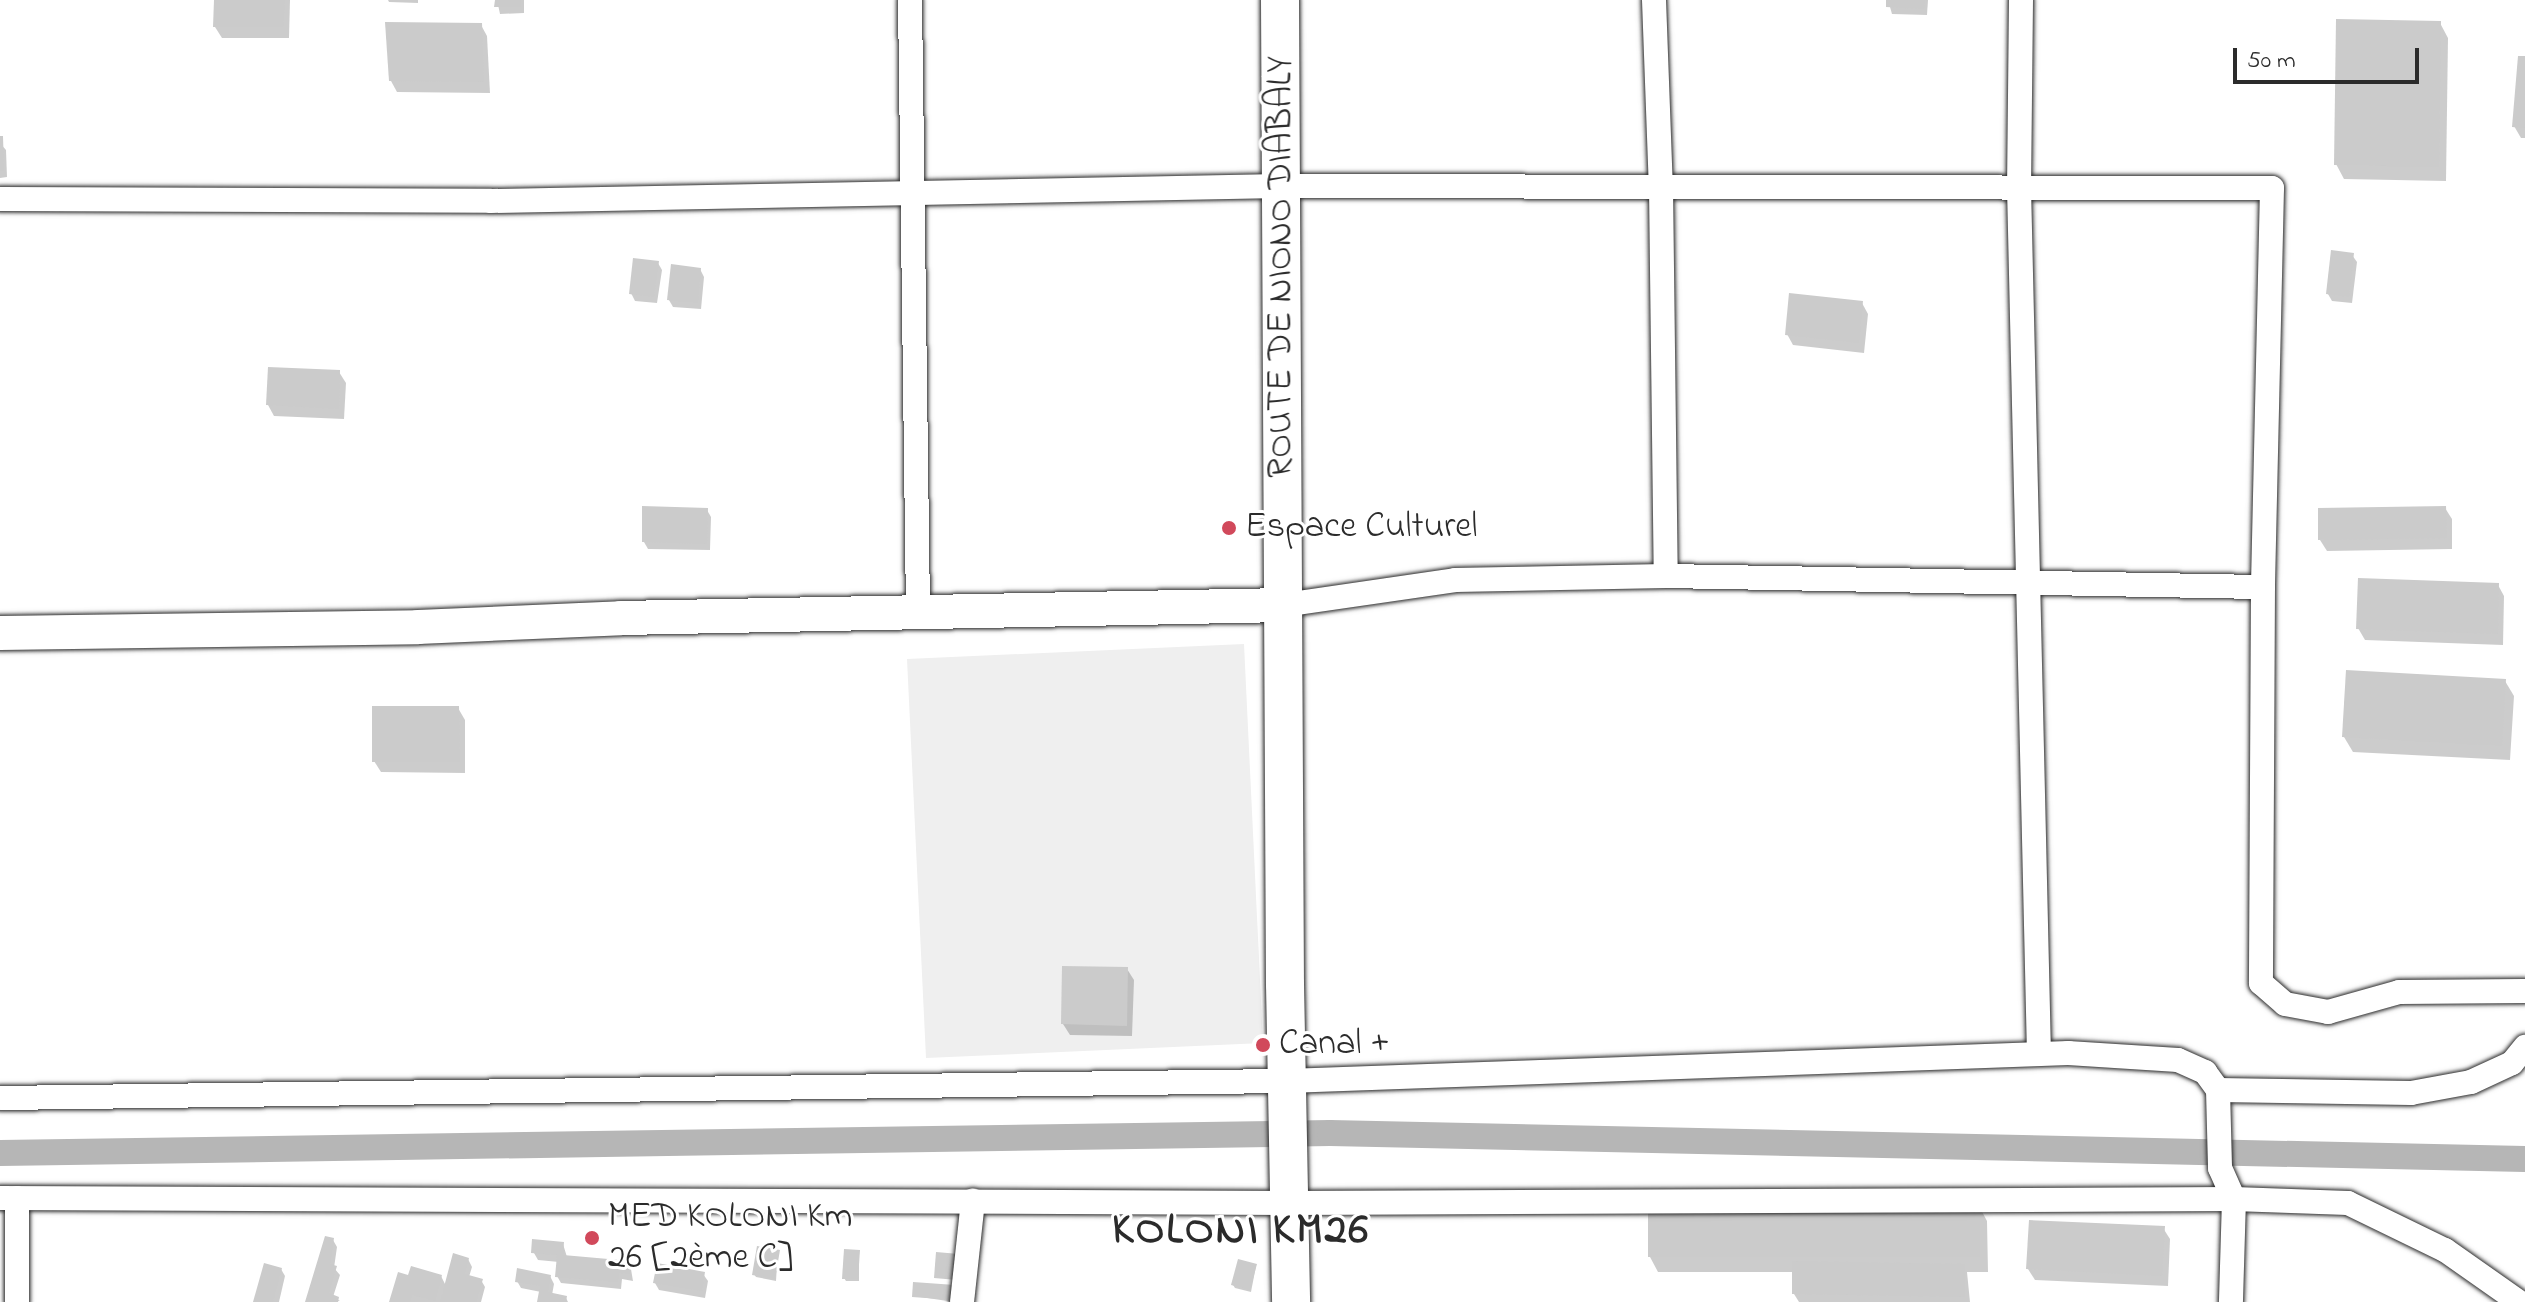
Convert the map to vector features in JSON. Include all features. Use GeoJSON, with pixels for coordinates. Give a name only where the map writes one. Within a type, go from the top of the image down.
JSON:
{"type":"FeatureCollection","features":[{"type":"Feature","properties":{"kind":"main road","name":"ROUTE DE NIONO DIABALY"},"geometry":{"type":"LineString","coordinates":[[1280,0],[1291,1302]]}},
{"type":"Feature","properties":{"kind":"street"},"geometry":{"type":"LineString","coordinates":[[910,0],[909,193],[918,614]]}},
{"type":"Feature","properties":{"kind":"street"},"geometry":{"type":"LineString","coordinates":[[1654,0],[1661,187],[1666,576]]}},
{"type":"Feature","properties":{"kind":"street"},"geometry":{"type":"LineString","coordinates":[[2021,0],[2019,187],[2039,1054]]}},
{"type":"Feature","properties":{"kind":"street"},"geometry":{"type":"LineString","coordinates":[[0,199],[491,201],[1281,186],[2272,188],[2263,587],[2261,983],[2285,1004],[2328,1012],[2399,992],[2525,991]]}},
{"type":"Feature","properties":{"kind":"street"},"geometry":{"type":"LineString","coordinates":[[0,633],[418,627],[621,618],[1284,605],[1455,580],[1666,576],[2263,587]]}},
{"type":"Feature","properties":{"kind":"street"},"geometry":{"type":"LineString","coordinates":[[2218,1090],[2411,1093],[2471,1082],[2512,1063],[2525,1047]]}},
{"type":"Feature","properties":{"kind":"street"},"geometry":{"type":"LineString","coordinates":[[0,1098],[1288,1091],[2039,1054],[2178,1060],[2205,1072],[2218,1090],[2220,1168],[2234,1199],[2231,1302]]}},
{"type":"Feature","properties":{"kind":"street"},"geometry":{"type":"LineString","coordinates":[[17,1302],[9,1198],[973,1201],[1289,1188],[2348,1203],[2445,1250],[2519,1302]]}},
{"type":"Feature","properties":{"kind":"street"},"geometry":{"type":"LineString","coordinates":[[962,1302],[973,1201]]}},
{"type":"Feature","properties":{"kind":"shaded area"},"geometry":{"type":"Polygon","coordinates":[[[1244,644],[1263,1043],[926,1058],[907,659],[1244,644]]]}},
{"type":"Feature","properties":{"kind":"building"},"geometry":{"type":"Polygon","coordinates":[[[214,0],[285,0],[283,27],[213,27],[214,0]]]}},
{"type":"Feature","properties":{"kind":"building"},"geometry":{"type":"Polygon","coordinates":[[[495,0],[521,0],[521,7],[494,7],[495,0]]]}},
{"type":"Feature","properties":{"kind":"building"},"geometry":{"type":"Polygon","coordinates":[[[1886,0],[1925,0],[1924,9],[1886,7],[1886,0]]]}},
{"type":"Feature","properties":{"kind":"building"},"geometry":{"type":"Polygon","coordinates":[[[2336,19],[2441,21],[2439,167],[2334,165],[2336,19]]]}},
{"type":"Feature","properties":{"kind":"building"},"geometry":{"type":"Polygon","coordinates":[[[385,22],[482,23],[484,82],[389,81],[385,22]]]}},
{"type":"Feature","properties":{"kind":"building"},"geometry":{"type":"Polygon","coordinates":[[[2518,56],[2525,56],[2525,128],[2512,127],[2518,56]]]}},
{"type":"Feature","properties":{"kind":"building"},"geometry":{"type":"Polygon","coordinates":[[[0,136],[3,136],[4,171],[0,171],[0,136]]]}},
{"type":"Feature","properties":{"kind":"building"},"geometry":{"type":"Polygon","coordinates":[[[2331,250],[2354,253],[2349,297],[2326,294],[2331,250]]]}},
{"type":"Feature","properties":{"kind":"building"},"geometry":{"type":"Polygon","coordinates":[[[633,258],[659,261],[654,297],[629,294],[633,258]]]}},
{"type":"Feature","properties":{"kind":"building"},"geometry":{"type":"Polygon","coordinates":[[[671,264],[701,268],[698,303],[667,300],[671,264]]]}},
{"type":"Feature","properties":{"kind":"building"},"geometry":{"type":"Polygon","coordinates":[[[1789,293],[1863,301],[1859,343],[1785,335],[1789,293]]]}},
{"type":"Feature","properties":{"kind":"building"},"geometry":{"type":"Polygon","coordinates":[[[268,367],[340,370],[339,409],[266,405],[268,367]]]}},
{"type":"Feature","properties":{"kind":"building"},"geometry":{"type":"Polygon","coordinates":[[[642,506],[708,508],[707,544],[642,542],[642,506]]]}},
{"type":"Feature","properties":{"kind":"building"},"geometry":{"type":"Polygon","coordinates":[[[2446,506],[2447,538],[2318,540],[2318,508],[2446,506]]]}},
{"type":"Feature","properties":{"kind":"building"},"geometry":{"type":"Polygon","coordinates":[[[2358,578],[2499,583],[2498,634],[2356,629],[2358,578]]]}},
{"type":"Feature","properties":{"kind":"building"},"geometry":{"type":"Polygon","coordinates":[[[2346,670],[2506,679],[2502,746],[2342,737],[2346,670]]]}},
{"type":"Feature","properties":{"kind":"building"},"geometry":{"type":"Polygon","coordinates":[[[372,706],[459,706],[460,762],[372,762],[372,706]]]}},
{"type":"Feature","properties":{"kind":"building"},"geometry":{"type":"Polygon","coordinates":[[[1062,966],[1128,967],[1127,1026],[1061,1024],[1062,966]]]}},
{"type":"Feature","properties":{"kind":"building"},"geometry":{"type":"Polygon","coordinates":[[[1648,1204],[1980,1204],[1980,1257],[1648,1257],[1648,1204]]]}},
{"type":"Feature","properties":{"kind":"building"},"geometry":{"type":"Polygon","coordinates":[[[2029,1220],[2165,1226],[2162,1276],[2026,1269],[2029,1220]]]}},
{"type":"Feature","properties":{"kind":"building"},"geometry":{"type":"Polygon","coordinates":[[[325,1236],[334,1238],[330,1264],[337,1266],[329,1293],[339,1297],[338,1302],[305,1302],[325,1236]]]}},
{"type":"Feature","properties":{"kind":"building"},"geometry":{"type":"Polygon","coordinates":[[[532,1239],[564,1242],[563,1255],[631,1261],[630,1274],[619,1273],[618,1282],[555,1277],[557,1255],[531,1253],[532,1239]]]}},
{"type":"Feature","properties":{"kind":"building"},"geometry":{"type":"Polygon","coordinates":[[[757,1246],[780,1250],[775,1279],[752,1275],[757,1246]]]}},
{"type":"Feature","properties":{"kind":"building"},"geometry":{"type":"Polygon","coordinates":[[[844,1249],[860,1250],[858,1279],[842,1279],[844,1249]]]}},
{"type":"Feature","properties":{"kind":"building"},"geometry":{"type":"Polygon","coordinates":[[[936,1252],[959,1254],[957,1280],[934,1278],[936,1252]]]}},
{"type":"Feature","properties":{"kind":"building"},"geometry":{"type":"Polygon","coordinates":[[[453,1253],[469,1258],[465,1274],[483,1279],[476,1302],[440,1302],[453,1253]]]}},
{"type":"Feature","properties":{"kind":"building"},"geometry":{"type":"Polygon","coordinates":[[[1238,1259],[1257,1264],[1250,1290],[1231,1285],[1238,1259]]]}},
{"type":"Feature","properties":{"kind":"building"},"geometry":{"type":"Polygon","coordinates":[[[1792,1261],[1965,1264],[1965,1297],[1792,1294],[1792,1261]]]}},
{"type":"Feature","properties":{"kind":"building"},"geometry":{"type":"Polygon","coordinates":[[[264,1263],[282,1268],[273,1302],[253,1302],[264,1263]]]}},
{"type":"Feature","properties":{"kind":"building"},"geometry":{"type":"Polygon","coordinates":[[[657,1263],[705,1272],[702,1291],[653,1283],[657,1263]]]}},
{"type":"Feature","properties":{"kind":"building"},"geometry":{"type":"Polygon","coordinates":[[[411,1266],[442,1275],[435,1301],[412,1295],[410,1302],[389,1302],[398,1272],[408,1275],[411,1266]]]}},
{"type":"Feature","properties":{"kind":"building"},"geometry":{"type":"Polygon","coordinates":[[[517,1268],[551,1275],[548,1292],[567,1296],[566,1302],[537,1302],[540,1286],[515,1282],[517,1268]]]}},
{"type":"Feature","properties":{"kind":"building"},"geometry":{"type":"Polygon","coordinates":[[[913,1282],[955,1285],[954,1300],[912,1297],[913,1282]]]}},
{"type":"Feature","properties":{"kind":"waterway"},"geometry":{"type":"LineString","coordinates":[[0,1153],[1330,1133],[2525,1159]]}},
{"type":"Feature","properties":{"kind":"place","name":"Espace Culturel"},"geometry":{"type":"Point","coordinates":[1229,528]}},
{"type":"Feature","properties":{"kind":"place","name":"Canal +"},"geometry":{"type":"Point","coordinates":[1263,1045]}},
{"type":"Feature","properties":{"kind":"place","name":"MED KOLONI Km 26 [2ème C]"},"geometry":{"type":"Point","coordinates":[592,1238]}},
{"type":"Feature","properties":{"kind":"district","name":"KOLONI KM26"},"geometry":{"type":"Point","coordinates":[1241,1231]}}]}
